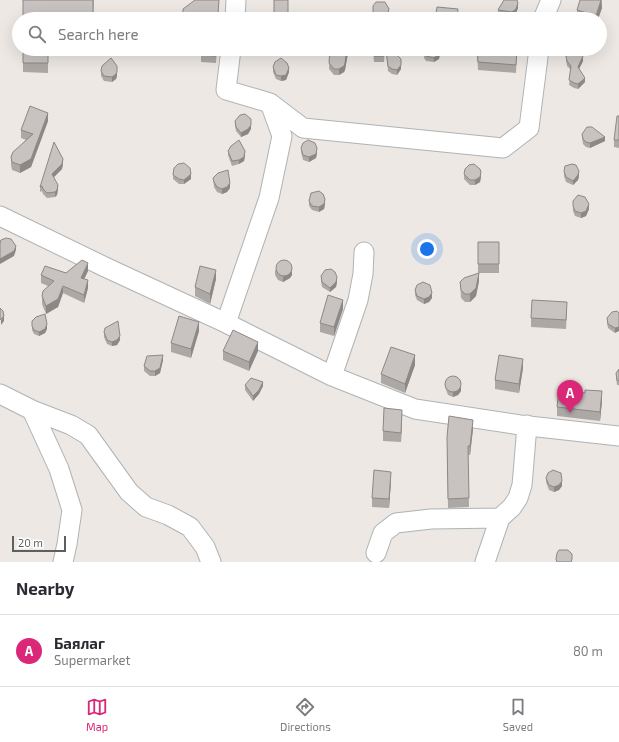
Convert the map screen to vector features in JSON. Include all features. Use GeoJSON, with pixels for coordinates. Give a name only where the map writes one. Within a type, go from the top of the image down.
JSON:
{"type":"FeatureCollection","features":[{"type":"Feature","properties":{"kind":"street"},"geometry":{"type":"LineString","coordinates":[[235,12],[236,0]]}},
{"type":"Feature","properties":{"kind":"street"},"geometry":{"type":"LineString","coordinates":[[546,12],[551,0]]}},
{"type":"Feature","properties":{"kind":"street"},"geometry":{"type":"LineString","coordinates":[[230,56],[226,90],[270,103],[303,128],[503,148],[529,128],[538,56]]}},
{"type":"Feature","properties":{"kind":"street"},"geometry":{"type":"LineString","coordinates":[[226,323],[269,198],[279,152],[282,136],[270,103]]}},
{"type":"Feature","properties":{"kind":"street"},"geometry":{"type":"LineString","coordinates":[[0,216],[226,323],[332,376],[416,409],[527,425],[619,436]]}},
{"type":"Feature","properties":{"kind":"street"},"geometry":{"type":"LineString","coordinates":[[332,376],[358,300],[363,274],[364,252]]}},
{"type":"Feature","properties":{"kind":"street"},"geometry":{"type":"LineString","coordinates":[[0,394],[32,410],[71,425],[88,435],[129,492],[146,507],[168,515],[190,527],[205,547],[211,562]]}},
{"type":"Feature","properties":{"kind":"street"},"geometry":{"type":"LineString","coordinates":[[32,410],[59,469],[72,510],[63,562]]}},
{"type":"Feature","properties":{"kind":"street"},"geometry":{"type":"LineString","coordinates":[[485,562],[500,518],[512,508],[518,498],[522,485],[527,425]]}},
{"type":"Feature","properties":{"kind":"street"},"geometry":{"type":"LineString","coordinates":[[376,553],[384,533],[396,524],[431,519],[500,518]]}},
{"type":"Feature","properties":{"kind":"building"},"geometry":{"type":"Polygon","coordinates":[[[23,0],[93,0],[93,12],[23,12],[23,0]]]}},
{"type":"Feature","properties":{"kind":"building"},"geometry":{"type":"Polygon","coordinates":[[[195,0],[219,0],[218,12],[183,12],[183,9],[195,0]]]}},
{"type":"Feature","properties":{"kind":"building"},"geometry":{"type":"Polygon","coordinates":[[[274,0],[288,0],[288,12],[274,12],[274,0]]]}},
{"type":"Feature","properties":{"kind":"building"},"geometry":{"type":"Polygon","coordinates":[[[504,0],[517,0],[518,3],[516,9],[512,12],[498,10],[504,0]]]}},
{"type":"Feature","properties":{"kind":"building"},"geometry":{"type":"Polygon","coordinates":[[[580,0],[601,0],[597,12],[583,12],[577,10],[580,0]]]}},
{"type":"Feature","properties":{"kind":"building"},"geometry":{"type":"Polygon","coordinates":[[[376,2],[385,2],[389,9],[388,12],[373,12],[373,6],[376,2]]]}},
{"type":"Feature","properties":{"kind":"building"},"geometry":{"type":"Polygon","coordinates":[[[437,7],[458,9],[458,12],[436,12],[437,7]]]}},
{"type":"Feature","properties":{"kind":"building"},"geometry":{"type":"Polygon","coordinates":[[[23,56],[48,56],[48,63],[23,63],[23,56]]]}},
{"type":"Feature","properties":{"kind":"building"},"geometry":{"type":"Polygon","coordinates":[[[330,56],[346,56],[344,66],[339,69],[334,69],[329,63],[330,56]]]}},
{"type":"Feature","properties":{"kind":"building"},"geometry":{"type":"Polygon","coordinates":[[[387,56],[398,56],[401,59],[401,65],[397,70],[388,66],[387,56]]]}},
{"type":"Feature","properties":{"kind":"building"},"geometry":{"type":"Polygon","coordinates":[[[426,56],[436,56],[434,58],[426,56]]]}},
{"type":"Feature","properties":{"kind":"building"},"geometry":{"type":"Polygon","coordinates":[[[478,56],[517,56],[516,65],[478,62],[478,56]]]}},
{"type":"Feature","properties":{"kind":"building"},"geometry":{"type":"Polygon","coordinates":[[[566,56],[583,56],[578,67],[585,78],[578,84],[569,80],[571,66],[567,61],[566,56]]]}},
{"type":"Feature","properties":{"kind":"building"},"geometry":{"type":"Polygon","coordinates":[[[111,58],[117,66],[117,72],[112,77],[104,76],[101,71],[102,66],[111,58]]]}},
{"type":"Feature","properties":{"kind":"building"},"geometry":{"type":"Polygon","coordinates":[[[281,58],[287,63],[289,68],[286,75],[281,76],[276,75],[273,67],[275,62],[281,58]]]}},
{"type":"Feature","properties":{"kind":"building"},"geometry":{"type":"Polygon","coordinates":[[[30,106],[48,113],[31,159],[20,165],[12,162],[11,157],[13,152],[33,134],[21,130],[30,106]]]}},
{"type":"Feature","properties":{"kind":"building"},"geometry":{"type":"Polygon","coordinates":[[[245,114],[251,119],[251,125],[248,129],[241,133],[236,127],[235,121],[240,115],[245,114]]]}},
{"type":"Feature","properties":{"kind":"building"},"geometry":{"type":"Polygon","coordinates":[[[617,116],[619,116],[619,140],[614,140],[617,116]]]}},
{"type":"Feature","properties":{"kind":"building"},"geometry":{"type":"Polygon","coordinates":[[[587,127],[592,127],[605,137],[590,143],[586,142],[583,139],[582,134],[587,127]]]}},
{"type":"Feature","properties":{"kind":"building"},"geometry":{"type":"Polygon","coordinates":[[[239,140],[245,151],[244,157],[239,160],[232,161],[228,151],[231,146],[239,140]]]}},
{"type":"Feature","properties":{"kind":"building"},"geometry":{"type":"Polygon","coordinates":[[[308,140],[315,143],[317,148],[316,154],[309,157],[303,155],[301,148],[303,143],[308,140]]]}},
{"type":"Feature","properties":{"kind":"building"},"geometry":{"type":"Polygon","coordinates":[[[54,142],[63,159],[62,164],[52,174],[58,185],[57,190],[55,192],[47,193],[42,186],[40,187],[54,142]]]}},
{"type":"Feature","properties":{"kind":"building"},"geometry":{"type":"Polygon","coordinates":[[[184,163],[190,168],[191,174],[184,180],[173,175],[174,168],[178,164],[184,163]]]}},
{"type":"Feature","properties":{"kind":"building"},"geometry":{"type":"Polygon","coordinates":[[[474,164],[480,169],[480,177],[475,180],[470,180],[464,174],[465,169],[469,165],[474,164]]]}},
{"type":"Feature","properties":{"kind":"building"},"geometry":{"type":"Polygon","coordinates":[[[572,164],[576,165],[579,171],[578,175],[573,181],[566,177],[564,171],[565,166],[572,164]]]}},
{"type":"Feature","properties":{"kind":"building"},"geometry":{"type":"Polygon","coordinates":[[[228,170],[230,183],[227,187],[222,189],[217,187],[213,178],[218,173],[228,170]]]}},
{"type":"Feature","properties":{"kind":"building"},"geometry":{"type":"Polygon","coordinates":[[[319,191],[323,194],[325,199],[324,204],[319,207],[312,206],[309,201],[311,193],[319,191]]]}},
{"type":"Feature","properties":{"kind":"building"},"geometry":{"type":"Polygon","coordinates":[[[578,195],[585,197],[589,204],[586,211],[581,213],[575,211],[573,206],[573,201],[578,195]]]}},
{"type":"Feature","properties":{"kind":"building"},"geometry":{"type":"Polygon","coordinates":[[[6,238],[11,239],[16,246],[14,251],[0,259],[0,243],[1,240],[6,238]]]}},
{"type":"Feature","properties":{"kind":"building"},"geometry":{"type":"Polygon","coordinates":[[[478,242],[499,242],[499,264],[478,264],[478,242]]]}},
{"type":"Feature","properties":{"kind":"building"},"geometry":{"type":"Polygon","coordinates":[[[82,260],[88,263],[81,278],[88,280],[84,295],[63,286],[58,299],[46,306],[42,296],[43,291],[54,281],[41,275],[45,266],[66,273],[82,260]]]}},
{"type":"Feature","properties":{"kind":"building"},"geometry":{"type":"Polygon","coordinates":[[[284,260],[290,262],[292,268],[290,274],[284,276],[278,274],[276,268],[278,262],[284,260]]]}},
{"type":"Feature","properties":{"kind":"building"},"geometry":{"type":"Polygon","coordinates":[[[200,266],[216,270],[210,294],[195,287],[200,266]]]}},
{"type":"Feature","properties":{"kind":"building"},"geometry":{"type":"Polygon","coordinates":[[[331,269],[335,272],[337,277],[336,282],[330,288],[322,282],[321,276],[325,270],[331,269]]]}},
{"type":"Feature","properties":{"kind":"building"},"geometry":{"type":"Polygon","coordinates":[[[479,273],[476,288],[470,294],[465,294],[461,290],[460,282],[464,278],[479,273]]]}},
{"type":"Feature","properties":{"kind":"building"},"geometry":{"type":"Polygon","coordinates":[[[423,282],[430,285],[432,293],[429,297],[424,299],[417,296],[415,290],[417,285],[423,282]]]}},
{"type":"Feature","properties":{"kind":"building"},"geometry":{"type":"Polygon","coordinates":[[[328,295],[343,300],[334,327],[320,323],[328,295]]]}},
{"type":"Feature","properties":{"kind":"building"},"geometry":{"type":"Polygon","coordinates":[[[532,300],[567,302],[566,320],[531,318],[532,300]]]}},
{"type":"Feature","properties":{"kind":"building"},"geometry":{"type":"Polygon","coordinates":[[[0,308],[3,311],[4,316],[0,320],[0,308]]]}},
{"type":"Feature","properties":{"kind":"building"},"geometry":{"type":"Polygon","coordinates":[[[617,311],[619,313],[619,327],[615,328],[608,324],[607,318],[612,312],[617,311]]]}},
{"type":"Feature","properties":{"kind":"building"},"geometry":{"type":"Polygon","coordinates":[[[45,314],[47,324],[45,329],[39,332],[34,330],[32,321],[36,317],[45,314]]]}},
{"type":"Feature","properties":{"kind":"building"},"geometry":{"type":"Polygon","coordinates":[[[179,316],[199,322],[191,349],[171,343],[179,316]]]}},
{"type":"Feature","properties":{"kind":"building"},"geometry":{"type":"Polygon","coordinates":[[[118,321],[120,336],[117,340],[112,342],[107,340],[104,332],[105,328],[118,321]]]}},
{"type":"Feature","properties":{"kind":"building"},"geometry":{"type":"Polygon","coordinates":[[[233,330],[258,342],[249,362],[223,351],[233,330]]]}},
{"type":"Feature","properties":{"kind":"building"},"geometry":{"type":"Polygon","coordinates":[[[391,347],[415,355],[405,384],[381,374],[391,347]]]}},
{"type":"Feature","properties":{"kind":"building"},"geometry":{"type":"Polygon","coordinates":[[[163,355],[160,368],[155,371],[150,371],[144,366],[147,356],[163,355]]]}},
{"type":"Feature","properties":{"kind":"building"},"geometry":{"type":"Polygon","coordinates":[[[499,355],[523,359],[519,384],[495,380],[499,355]]]}},
{"type":"Feature","properties":{"kind":"building"},"geometry":{"type":"Polygon","coordinates":[[[619,369],[619,381],[617,380],[616,373],[619,369]]]}},
{"type":"Feature","properties":{"kind":"building"},"geometry":{"type":"Polygon","coordinates":[[[453,376],[459,378],[461,384],[459,390],[453,392],[447,390],[445,384],[447,378],[453,376]]]}},
{"type":"Feature","properties":{"kind":"building"},"geometry":{"type":"Polygon","coordinates":[[[251,378],[263,382],[259,390],[253,396],[245,385],[251,378]]]}},
{"type":"Feature","properties":{"kind":"building"},"geometry":{"type":"Polygon","coordinates":[[[559,390],[585,393],[585,390],[602,391],[600,412],[557,407],[559,390]]]}},
{"type":"Feature","properties":{"kind":"building"},"geometry":{"type":"Polygon","coordinates":[[[384,408],[402,410],[401,433],[383,431],[384,408]]]}},
{"type":"Feature","properties":{"kind":"building"},"geometry":{"type":"Polygon","coordinates":[[[449,416],[473,420],[470,446],[468,446],[469,498],[448,499],[447,437],[449,416]]]}},
{"type":"Feature","properties":{"kind":"building"},"geometry":{"type":"Polygon","coordinates":[[[374,470],[391,472],[389,499],[372,498],[374,470]]]}},
{"type":"Feature","properties":{"kind":"building"},"geometry":{"type":"Polygon","coordinates":[[[553,470],[561,473],[562,481],[559,485],[554,487],[549,485],[546,478],[548,473],[553,470]]]}},
{"type":"Feature","properties":{"kind":"building"},"geometry":{"type":"Polygon","coordinates":[[[559,550],[568,550],[572,554],[571,562],[557,562],[557,553],[559,550]]]}},
{"type":"Feature","properties":{"kind":"place","name":"Баялаг"},"geometry":{"type":"Point","coordinates":[570,413]}}]}
